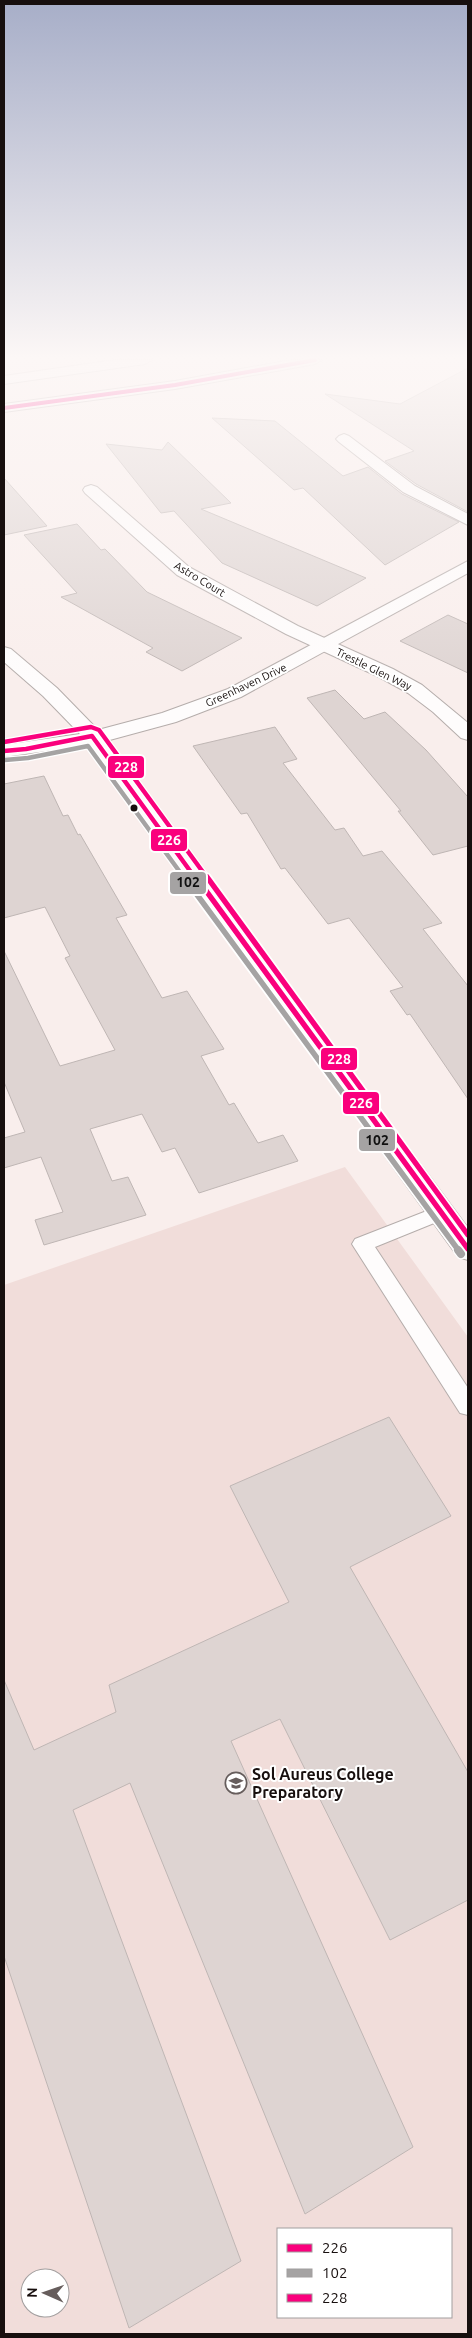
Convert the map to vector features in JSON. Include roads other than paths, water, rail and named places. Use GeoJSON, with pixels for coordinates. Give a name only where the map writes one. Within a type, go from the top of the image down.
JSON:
{"type":"FeatureCollection","features":[{"type":"Feature","properties":{"kind":"main road"},"geometry":{"type":"LineString","coordinates":[[383,469],[409,489],[468,520]]}},
{"type":"Feature","properties":{"kind":"main road","name":"Astro Court"},"geometry":{"type":"LineString","coordinates":[[91,490],[183,571],[206,585],[324,645]]}},
{"type":"Feature","properties":{"kind":"main road","name":"Greenhaven Drive"},"geometry":{"type":"LineString","coordinates":[[4,751],[26,749],[159,721],[221,698],[324,645],[468,566]]}},
{"type":"Feature","properties":{"kind":"main road","name":"Trestle Glen Way"},"geometry":{"type":"LineString","coordinates":[[324,645],[386,673],[415,689],[440,708],[468,734]]}},
{"type":"Feature","properties":{"kind":"main road"},"geometry":{"type":"LineString","coordinates":[[4,653],[42,683],[73,713],[92,736],[468,1248]]}},
{"type":"Feature","properties":{"kind":"lane"},"geometry":{"type":"LineString","coordinates":[[442,1212],[362,1244],[468,1406]]}},
{"type":"Feature","properties":{"kind":"place","name":"Sol Aureus College Preparatory"},"geometry":{"type":"Point","coordinates":[236,1783]}}]}
